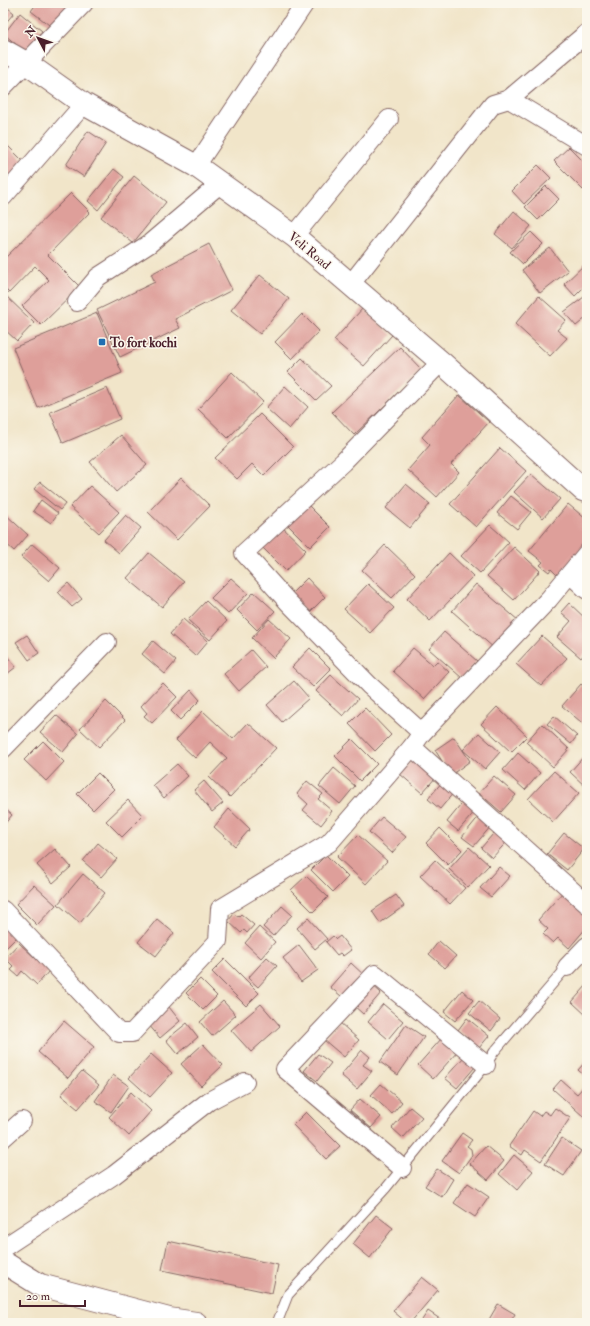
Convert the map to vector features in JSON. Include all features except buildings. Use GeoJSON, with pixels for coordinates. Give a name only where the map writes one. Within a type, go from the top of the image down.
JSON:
{"type":"FeatureCollection","features":[{"type":"Feature","properties":{"kind":"main road","name":"Veli Road"},"geometry":{"type":"LineString","coordinates":[[3,50],[26,63],[84,104],[196,166],[294,236],[441,362],[583,490],[587,491]]}},
{"type":"Feature","properties":{"kind":"main road"},"geometry":{"type":"LineString","coordinates":[[3,1262],[40,1285],[169,1319],[196,1323]]}},
{"type":"Feature","properties":{"kind":"street"},"geometry":{"type":"LineString","coordinates":[[3,87],[84,3]]}},
{"type":"Feature","properties":{"kind":"street"},"geometry":{"type":"LineString","coordinates":[[196,166],[306,3]]}},
{"type":"Feature","properties":{"kind":"street"},"geometry":{"type":"LineString","coordinates":[[350,285],[493,104],[509,99],[587,33]]}},
{"type":"Feature","properties":{"kind":"street"},"geometry":{"type":"LineString","coordinates":[[509,99],[587,146]]}},
{"type":"Feature","properties":{"kind":"street"},"geometry":{"type":"LineString","coordinates":[[3,197],[84,104]]}},
{"type":"Feature","properties":{"kind":"street"},"geometry":{"type":"LineString","coordinates":[[294,236],[389,119]]}},
{"type":"Feature","properties":{"kind":"street"},"geometry":{"type":"LineString","coordinates":[[77,302],[98,277],[149,244],[221,183]]}},
{"type":"Feature","properties":{"kind":"street"},"geometry":{"type":"LineString","coordinates":[[441,362],[343,462],[244,553],[289,603],[369,685],[417,740],[587,904]]}},
{"type":"Feature","properties":{"kind":"street"},"geometry":{"type":"LineString","coordinates":[[3,910],[119,1033],[132,1033],[218,941],[220,909],[329,843],[417,740],[549,599],[587,553]]}},
{"type":"Feature","properties":{"kind":"street"},"geometry":{"type":"LineString","coordinates":[[570,574],[587,590]]}},
{"type":"Feature","properties":{"kind":"street"},"geometry":{"type":"LineString","coordinates":[[3,749],[107,642]]}},
{"type":"Feature","properties":{"kind":"street"},"geometry":{"type":"LineString","coordinates":[[567,967],[587,946]]}},
{"type":"Feature","properties":{"kind":"street"},"geometry":{"type":"LineString","coordinates":[[402,1168],[285,1069],[375,974],[486,1065]]}},
{"type":"Feature","properties":{"kind":"street"},"geometry":{"type":"LineString","coordinates":[[3,1248],[114,1175],[209,1101],[245,1082]]}},
{"type":"Feature","properties":{"kind":"street"},"geometry":{"type":"LineString","coordinates":[[3,1138],[22,1121]]}},
{"type":"Feature","properties":{"kind":"lane"},"geometry":{"type":"LineString","coordinates":[[277,1323],[288,1295],[386,1188],[486,1065],[494,1052],[567,967]]}},
{"type":"Feature","properties":{"kind":"place","name":"To fort kochi"},"geometry":{"type":"Point","coordinates":[102,342]}}]}
